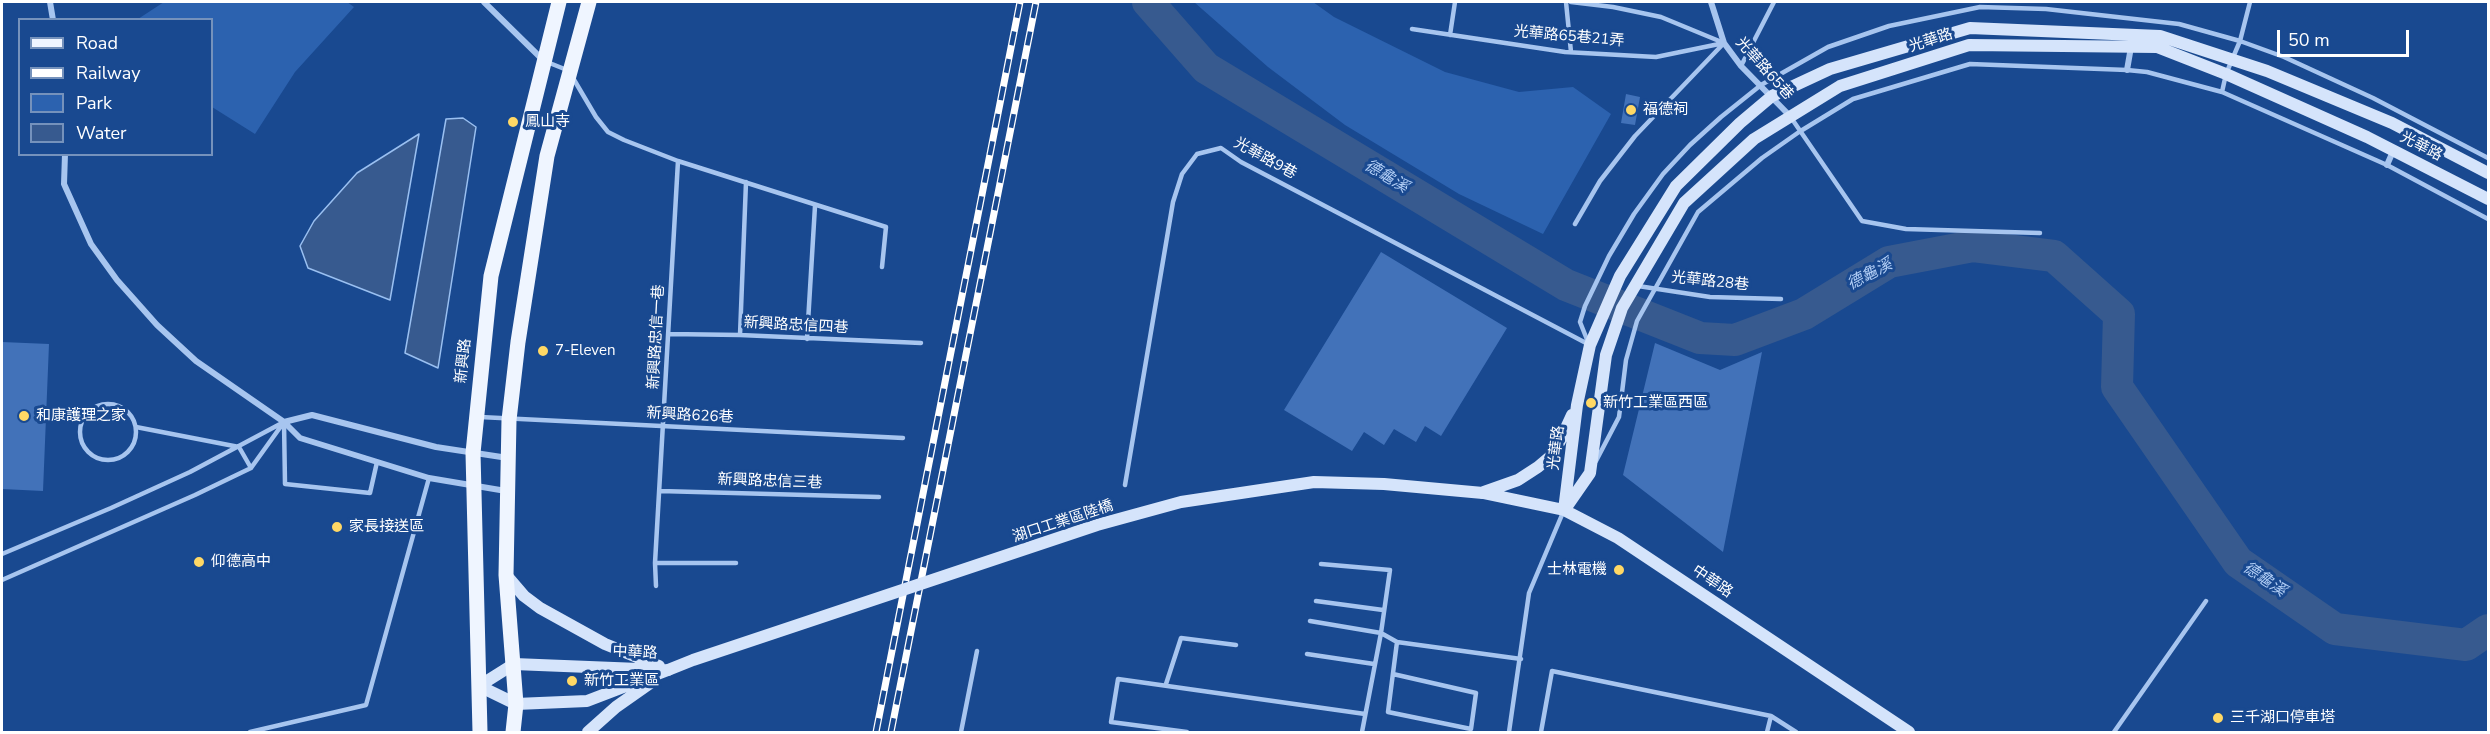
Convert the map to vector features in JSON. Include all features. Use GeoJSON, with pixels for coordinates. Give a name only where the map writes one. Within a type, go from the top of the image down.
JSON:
{"type":"FeatureCollection","features":[{"type":"Feature","properties":{"kind":"main road","name":"新興路"},"geometry":{"type":"LineString","coordinates":[[480,732],[472,486],[473,453],[491,276],[559,2]]}},
{"type":"Feature","properties":{"kind":"main road"},"geometry":{"type":"LineString","coordinates":[[513,732],[516,704],[506,575],[509,420],[518,342],[547,156],[589,2]]}},
{"type":"Feature","properties":{"kind":"street"},"geometry":{"type":"LineString","coordinates":[[50,2],[52,18]]}},
{"type":"Feature","properties":{"kind":"street"},"geometry":{"type":"LineString","coordinates":[[484,2],[544,61]]}},
{"type":"Feature","properties":{"kind":"street","name":"光華路65巷"},"geometry":{"type":"LineString","coordinates":[[1711,2],[1724,43],[1742,66],[1790,117]]}},
{"type":"Feature","properties":{"kind":"street","name":"光華路"},"geometry":{"type":"LineString","coordinates":[[1564,510],[1577,405],[1590,345],[1617,281],[1676,186],[1740,123],[1772,96],[1830,69],[1970,28],[2160,36],[2267,71],[2392,123],[2488,173]]}},
{"type":"Feature","properties":{"kind":"street","name":"光華路"},"geometry":{"type":"LineString","coordinates":[[1564,510],[1590,473],[1606,355],[1619,316],[1684,203],[1754,139],[1840,86],[1969,45],[2157,47],[2226,74],[2394,149],[2488,199]]}},
{"type":"Feature","properties":{"kind":"street"},"geometry":{"type":"LineString","coordinates":[[2127,70],[2131,47]]}},
{"type":"Feature","properties":{"kind":"street"},"geometry":{"type":"LineString","coordinates":[[2387,165],[2394,149]]}},
{"type":"Feature","properties":{"kind":"street"},"geometry":{"type":"LineString","coordinates":[[65,156],[64,184],[78,220],[91,244],[117,280],[157,325],[196,361],[284,422],[300,438],[429,478],[509,491]]}},
{"type":"Feature","properties":{"kind":"street"},"geometry":{"type":"LineString","coordinates":[[1483,493],[1518,480],[1551,456],[1577,405]]}},
{"type":"Feature","properties":{"kind":"street"},"geometry":{"type":"LineString","coordinates":[[284,422],[312,414],[436,447],[509,458]]}},
{"type":"Feature","properties":{"kind":"street","name":"湖口工業區陸橋"},"geometry":{"type":"LineString","coordinates":[[668,670],[1097,525],[1181,502],[1314,482],[1384,484],[1483,493]]}},
{"type":"Feature","properties":{"kind":"street","name":"中華路"},"geometry":{"type":"LineString","coordinates":[[1483,493],[1564,510],[1618,538],[1909,732]]}},
{"type":"Feature","properties":{"kind":"street"},"geometry":{"type":"LineString","coordinates":[[506,575],[524,596],[540,608],[605,644],[668,670]]}},
{"type":"Feature","properties":{"kind":"street"},"geometry":{"type":"LineString","coordinates":[[479,686],[514,664]]}},
{"type":"Feature","properties":{"kind":"street","name":"中華路"},"geometry":{"type":"LineString","coordinates":[[514,664],[668,670]]}},
{"type":"Feature","properties":{"kind":"street"},"geometry":{"type":"LineString","coordinates":[[588,732],[616,707],[668,670]]}},
{"type":"Feature","properties":{"kind":"street","name":"中華路"},"geometry":{"type":"LineString","coordinates":[[479,686],[516,704],[587,701],[668,670]]}},
{"type":"Feature","properties":{"kind":"lane"},"geometry":{"type":"LineString","coordinates":[[1450,35],[1455,2]]}},
{"type":"Feature","properties":{"kind":"lane"},"geometry":{"type":"LineString","coordinates":[[1566,2],[1571,52]]}},
{"type":"Feature","properties":{"kind":"lane"},"geometry":{"type":"LineString","coordinates":[[1571,2],[1613,7],[1661,17],[1724,43],[1635,136],[1600,181],[1575,224]]}},
{"type":"Feature","properties":{"kind":"lane"},"geometry":{"type":"LineString","coordinates":[[1742,66],[1774,2]]}},
{"type":"Feature","properties":{"kind":"lane"},"geometry":{"type":"LineString","coordinates":[[2222,92],[2226,74],[2240,41],[2250,2]]}},
{"type":"Feature","properties":{"kind":"lane","name":"光華路"},"geometry":{"type":"LineString","coordinates":[[1590,345],[1583,335],[1580,322],[1601,273],[1634,214],[1663,174],[1690,145],[1761,85],[1827,47],[1889,26],[1980,7],[2046,9],[2179,24],[2240,41],[2284,57],[2373,98],[2488,158]]}},
{"type":"Feature","properties":{"kind":"lane","name":"光華路65巷21弄"},"geometry":{"type":"LineString","coordinates":[[1412,29],[1571,52],[1656,57],[1724,43]]}},
{"type":"Feature","properties":{"kind":"lane"},"geometry":{"type":"LineString","coordinates":[[544,61],[569,71],[596,117],[608,132],[678,161],[815,206],[886,226],[882,267]]}},
{"type":"Feature","properties":{"kind":"lane","name":"光華路"},"geometry":{"type":"LineString","coordinates":[[1590,473],[1618,417],[1626,360],[1637,321],[1698,212],[1762,158],[1853,99],[1970,64],[2127,70],[2156,74],[2222,92],[2387,165],[2488,219]]}},
{"type":"Feature","properties":{"kind":"lane"},"geometry":{"type":"LineString","coordinates":[[1790,117],[1862,220],[1906,229],[2040,233]]}},
{"type":"Feature","properties":{"kind":"lane","name":"光華路9巷"},"geometry":{"type":"LineString","coordinates":[[1125,485],[1173,202],[1182,174],[1197,154],[1221,148],[1241,162],[1575,335],[1590,345]]}},
{"type":"Feature","properties":{"kind":"lane","name":"新興路忠信一巷"},"geometry":{"type":"LineString","coordinates":[[656,586],[678,161]]}},
{"type":"Feature","properties":{"kind":"lane"},"geometry":{"type":"LineString","coordinates":[[740,334],[746,182]]}},
{"type":"Feature","properties":{"kind":"lane"},"geometry":{"type":"LineString","coordinates":[[807,339],[815,206]]}},
{"type":"Feature","properties":{"kind":"lane","name":"光華路28巷"},"geometry":{"type":"LineString","coordinates":[[1634,288],[1657,288],[1710,297],[1781,299]]}},
{"type":"Feature","properties":{"kind":"lane","name":"新興路忠信四巷"},"geometry":{"type":"LineString","coordinates":[[669,334],[740,334],[921,343]]}},
{"type":"Feature","properties":{"kind":"lane"},"geometry":{"type":"LineString","coordinates":[[136,427],[133,446],[119,459],[109,461],[91,456],[80,440],[79,430],[86,414],[101,405],[118,405],[126,410],[136,427],[239,447],[251,468]]}},
{"type":"Feature","properties":{"kind":"lane","name":"新興路626巷"},"geometry":{"type":"LineString","coordinates":[[477,417],[903,438]]}},
{"type":"Feature","properties":{"kind":"lane"},"geometry":{"type":"LineString","coordinates":[[2,554],[111,508],[239,447],[284,422]]}},
{"type":"Feature","properties":{"kind":"lane"},"geometry":{"type":"LineString","coordinates":[[284,422],[285,484],[370,493],[377,462]]}},
{"type":"Feature","properties":{"kind":"lane"},"geometry":{"type":"LineString","coordinates":[[2,580],[251,468],[284,422]]}},
{"type":"Feature","properties":{"kind":"lane"},"geometry":{"type":"LineString","coordinates":[[250,732],[366,705],[429,478]]}},
{"type":"Feature","properties":{"kind":"lane","name":"新興路忠信三巷"},"geometry":{"type":"LineString","coordinates":[[660,491],[879,497]]}},
{"type":"Feature","properties":{"kind":"lane"},"geometry":{"type":"LineString","coordinates":[[1509,732],[1529,592],[1564,510]]}},
{"type":"Feature","properties":{"kind":"lane"},"geometry":{"type":"LineString","coordinates":[[656,562],[736,563]]}},
{"type":"Feature","properties":{"kind":"lane"},"geometry":{"type":"LineString","coordinates":[[1321,564],[1390,570],[1381,633],[1362,732]]}},
{"type":"Feature","properties":{"kind":"lane"},"geometry":{"type":"LineString","coordinates":[[1316,601],[1383,610]]}},
{"type":"Feature","properties":{"kind":"lane"},"geometry":{"type":"LineString","coordinates":[[2114,732],[2206,601]]}},
{"type":"Feature","properties":{"kind":"lane"},"geometry":{"type":"LineString","coordinates":[[1310,621],[1381,633],[1397,642],[1521,659]]}},
{"type":"Feature","properties":{"kind":"lane"},"geometry":{"type":"LineString","coordinates":[[1166,684],[1181,638],[1236,645]]}},
{"type":"Feature","properties":{"kind":"lane"},"geometry":{"type":"LineString","coordinates":[[1393,674],[1476,693],[1471,729],[1388,712],[1397,642]]}},
{"type":"Feature","properties":{"kind":"lane"},"geometry":{"type":"LineString","coordinates":[[961,732],[978,651]]}},
{"type":"Feature","properties":{"kind":"lane"},"geometry":{"type":"LineString","coordinates":[[1307,654],[1374,664]]}},
{"type":"Feature","properties":{"kind":"lane"},"geometry":{"type":"LineString","coordinates":[[1541,732],[1552,671],[1771,716],[1796,732]]}},
{"type":"Feature","properties":{"kind":"lane"},"geometry":{"type":"LineString","coordinates":[[1187,732],[1111,722],[1118,679],[1365,714]]}},
{"type":"Feature","properties":{"kind":"lane"},"geometry":{"type":"LineString","coordinates":[[1767,732],[1771,716]]}},
{"type":"Feature","properties":{"kind":"green space"},"geometry":{"type":"Polygon","coordinates":[[[164,2],[347,2],[354,7],[295,72],[255,134],[213,108],[213,18],[140,18],[164,2]]]}},
{"type":"Feature","properties":{"kind":"green space"},"geometry":{"type":"Polygon","coordinates":[[[1194,2],[1313,2],[1334,17],[1445,72],[1519,92],[1573,87],[1611,114],[1543,234],[1459,194],[1345,125],[1268,67],[1194,2]]]}},
{"type":"Feature","properties":{"kind":"water"},"geometry":{"type":"Polygon","coordinates":[[[463,118],[476,127],[438,368],[405,353],[446,119],[463,118]]]}},
{"type":"Feature","properties":{"kind":"water"},"geometry":{"type":"Polygon","coordinates":[[[419,134],[390,300],[308,268],[300,246],[314,221],[357,173],[419,134]]]}},
{"type":"Feature","properties":{"kind":"building","name":"福德祠"},"geometry":{"type":"Polygon","coordinates":[[[1626,94],[1640,97],[1635,125],[1621,123],[1626,94]]]}},
{"type":"Feature","properties":{"kind":"building"},"geometry":{"type":"Polygon","coordinates":[[[1381,252],[1507,328],[1441,436],[1425,426],[1416,442],[1394,429],[1384,445],[1364,432],[1352,451],[1284,410],[1381,252]]]}},
{"type":"Feature","properties":{"kind":"building","name":"和康護理之家"},"geometry":{"type":"Polygon","coordinates":[[[2,342],[49,344],[43,491],[2,489],[2,342]]]}},
{"type":"Feature","properties":{"kind":"building"},"geometry":{"type":"Polygon","coordinates":[[[1655,343],[1720,370],[1762,352],[1723,552],[1623,475],[1655,343]]]}},
{"type":"Feature","properties":{"kind":"waterway","name":"德龜溪"},"geometry":{"type":"LineString","coordinates":[[1148,2],[1206,68],[1566,285],[1700,338],[1735,340],[1804,314],[1889,262],[1973,246],[2054,256],[2119,314],[2117,387],[2238,562],[2335,629],[2466,645],[2488,630]]}},
{"type":"Feature","properties":{"kind":"railway"},"geometry":{"type":"LineString","coordinates":[[876,732],[1020,2]]}},
{"type":"Feature","properties":{"kind":"railway"},"geometry":{"type":"LineString","coordinates":[[891,732],[1036,2]]}},
{"type":"Feature","properties":{"kind":"place","name":"福德祠"},"geometry":{"type":"Point","coordinates":[1631,110]}},
{"type":"Feature","properties":{"kind":"place","name":"鳳山寺"},"geometry":{"type":"Point","coordinates":[513,122]}},
{"type":"Feature","properties":{"kind":"place","name":"7-Eleven"},"geometry":{"type":"Point","coordinates":[543,351]}},
{"type":"Feature","properties":{"kind":"place","name":"新竹工業區西區"},"geometry":{"type":"Point","coordinates":[1591,403]}},
{"type":"Feature","properties":{"kind":"place","name":"和康護理之家"},"geometry":{"type":"Point","coordinates":[24,416]}},
{"type":"Feature","properties":{"kind":"place","name":"家長接送區"},"geometry":{"type":"Point","coordinates":[337,527]}},
{"type":"Feature","properties":{"kind":"place","name":"仰德高中"},"geometry":{"type":"Point","coordinates":[199,562]}},
{"type":"Feature","properties":{"kind":"place","name":"士林電機"},"geometry":{"type":"Point","coordinates":[1619,570]}},
{"type":"Feature","properties":{"kind":"place","name":"新竹工業區"},"geometry":{"type":"Point","coordinates":[572,681]}},
{"type":"Feature","properties":{"kind":"place","name":"三千湖口停車塔"},"geometry":{"type":"Point","coordinates":[2218,718]}}]}
